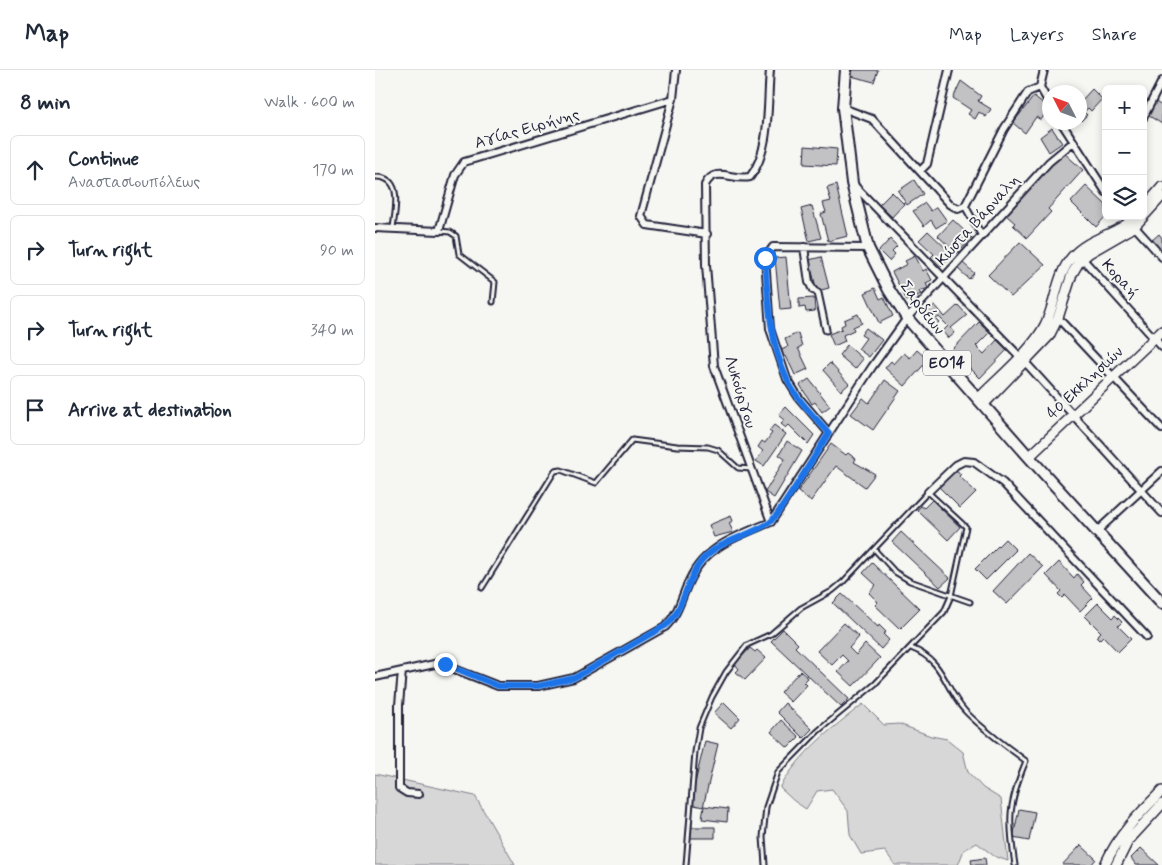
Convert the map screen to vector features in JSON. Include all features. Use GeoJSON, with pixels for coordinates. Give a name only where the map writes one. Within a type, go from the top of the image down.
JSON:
{"type":"FeatureCollection","features":[{"type":"Feature","properties":{"kind":"main road","name":"Σαρδέων"},"geometry":{"type":"LineString","coordinates":[[846,70],[843,108],[852,183],[868,248],[889,290],[907,318],[1096,532],[1162,603]]}},
{"type":"Feature","properties":{"kind":"street"},"geometry":{"type":"LineString","coordinates":[[676,70],[673,99],[642,210],[643,221],[652,226],[707,234]]}},
{"type":"Feature","properties":{"kind":"street","name":"Λυκούργου"},"geometry":{"type":"LineString","coordinates":[[770,70],[765,133],[758,167],[750,177],[743,178],[715,174],[709,176],[705,185],[707,234],[705,265],[714,366],[771,522]]}},
{"type":"Feature","properties":{"kind":"street"},"geometry":{"type":"LineString","coordinates":[[920,171],[927,164],[949,70]]}},
{"type":"Feature","properties":{"kind":"street"},"geometry":{"type":"LineString","coordinates":[[1042,91],[1040,87],[1044,70]]}},
{"type":"Feature","properties":{"kind":"street"},"geometry":{"type":"LineString","coordinates":[[1147,110],[1162,82]]}},
{"type":"Feature","properties":{"kind":"street"},"geometry":{"type":"LineString","coordinates":[[843,108],[872,119],[954,208],[958,209],[965,206],[1009,122],[1028,92],[1040,87]]}},
{"type":"Feature","properties":{"kind":"street","name":"Αγίας Ειρήνης"},"geometry":{"type":"LineString","coordinates":[[439,231],[455,176],[464,162],[673,99]]}},
{"type":"Feature","properties":{"kind":"street"},"geometry":{"type":"LineString","coordinates":[[1066,130],[1102,185]]}},
{"type":"Feature","properties":{"kind":"street","name":"Κώστα Βάρναλη"},"geometry":{"type":"LineString","coordinates":[[771,522],[907,318],[1049,162],[1073,142]]}},
{"type":"Feature","properties":{"kind":"street"},"geometry":{"type":"LineString","coordinates":[[852,183],[1022,359],[1162,513]]}},
{"type":"Feature","properties":{"kind":"street"},"geometry":{"type":"LineString","coordinates":[[1147,204],[1162,187]]}},
{"type":"Feature","properties":{"kind":"street"},"geometry":{"type":"LineString","coordinates":[[1147,208],[1162,196]]}},
{"type":"Feature","properties":{"kind":"street"},"geometry":{"type":"LineString","coordinates":[[965,206],[982,236]]}},
{"type":"Feature","properties":{"kind":"street"},"geometry":{"type":"LineString","coordinates":[[981,402],[1022,359],[1049,336],[1054,316],[1080,255],[1132,220],[1162,257]]}},
{"type":"Feature","properties":{"kind":"street"},"geometry":{"type":"LineString","coordinates":[[375,228],[439,231]]}},
{"type":"Feature","properties":{"kind":"street"},"geometry":{"type":"LineString","coordinates":[[804,247],[806,268],[813,290],[818,293],[826,330]]}},
{"type":"Feature","properties":{"kind":"street"},"geometry":{"type":"LineString","coordinates":[[829,433],[799,398],[787,379],[770,329],[765,258],[773,248],[868,248]]}},
{"type":"Feature","properties":{"kind":"street","name":"Κοραή"},"geometry":{"type":"LineString","coordinates":[[1080,255],[1162,347]]}},
{"type":"Feature","properties":{"kind":"street"},"geometry":{"type":"LineString","coordinates":[[1054,316],[1162,429]]}},
{"type":"Feature","properties":{"kind":"street","name":"40 Εκκλησιών"},"geometry":{"type":"LineString","coordinates":[[1029,457],[1162,331]]}},
{"type":"Feature","properties":{"kind":"street"},"geometry":{"type":"LineString","coordinates":[[928,492],[956,465],[964,461],[975,462],[1003,482],[1147,637]]}},
{"type":"Feature","properties":{"kind":"street"},"geometry":{"type":"LineString","coordinates":[[1096,532],[1162,471]]}},
{"type":"Feature","properties":{"kind":"street"},"geometry":{"type":"LineString","coordinates":[[375,677],[439,663],[498,686],[514,688],[538,686],[574,678],[674,619],[691,577],[704,558],[721,544],[771,522]]}},
{"type":"Feature","properties":{"kind":"street"},"geometry":{"type":"LineString","coordinates":[[402,672],[399,706],[399,788],[407,793],[419,794]]}},
{"type":"Feature","properties":{"kind":"street"},"geometry":{"type":"LineString","coordinates":[[1105,865],[1115,844],[1127,827],[1162,791]]}},
{"type":"Feature","properties":{"kind":"street"},"geometry":{"type":"LineString","coordinates":[[1115,865],[1128,841],[1162,804]]}},
{"type":"Feature","properties":{"kind":"lane"},"geometry":{"type":"LineString","coordinates":[[375,177],[387,179],[395,188],[397,196],[393,228]]}},
{"type":"Feature","properties":{"kind":"lane"},"geometry":{"type":"LineString","coordinates":[[439,231],[450,232],[456,236],[459,254],[495,282],[493,302]]}},
{"type":"Feature","properties":{"kind":"lane"},"geometry":{"type":"LineString","coordinates":[[482,588],[555,472],[561,470],[596,483],[632,440],[677,446],[708,447],[718,450],[738,468],[751,469]]}},
{"type":"Feature","properties":{"kind":"lane"},"geometry":{"type":"LineString","coordinates":[[686,865],[688,823],[699,728],[712,697],[726,672],[747,645],[771,634],[801,608],[832,591],[928,492],[966,527],[951,596],[944,612],[911,648],[875,684],[818,732],[778,772],[766,807],[763,837],[765,865]]}},
{"type":"Feature","properties":{"kind":"lane"},"geometry":{"type":"LineString","coordinates":[[873,549],[895,572],[909,581],[970,602]]}},
{"type":"Feature","properties":{"kind":"lane"},"geometry":{"type":"LineString","coordinates":[[911,648],[925,653],[938,666],[964,710],[1025,761],[1013,792],[1011,808],[1010,832],[1015,865]]}},
{"type":"Feature","properties":{"kind":"shaded area"},"geometry":{"type":"Polygon","coordinates":[[[863,704],[884,725],[899,724],[931,736],[947,739],[963,752],[968,772],[983,788],[1001,799],[1008,861],[994,856],[977,843],[964,850],[958,865],[895,865],[885,851],[861,854],[850,835],[848,811],[832,789],[817,791],[806,809],[780,788],[807,752],[828,732],[863,704]]]}},
{"type":"Feature","properties":{"kind":"shaded area"},"geometry":{"type":"Polygon","coordinates":[[[375,774],[475,796],[515,865],[375,865],[375,774]]]}},
{"type":"Feature","properties":{"kind":"building"},"geometry":{"type":"Polygon","coordinates":[[[853,70],[878,70],[874,82],[851,76],[853,70]]]}},
{"type":"Feature","properties":{"kind":"building"},"geometry":{"type":"Polygon","coordinates":[[[961,81],[981,96],[978,101],[991,109],[986,117],[979,112],[975,119],[968,114],[971,110],[953,98],[961,81]]]}},
{"type":"Feature","properties":{"kind":"building"},"geometry":{"type":"Polygon","coordinates":[[[1092,89],[1102,99],[1091,111],[1087,109],[1087,94],[1092,89]]]}},
{"type":"Feature","properties":{"kind":"building"},"geometry":{"type":"Polygon","coordinates":[[[1034,96],[1042,102],[1042,118],[1041,120],[1036,117],[1025,133],[1013,123],[1034,96]]]}},
{"type":"Feature","properties":{"kind":"building"},"geometry":{"type":"Polygon","coordinates":[[[1154,101],[1162,106],[1162,124],[1147,115],[1154,101]]]}},
{"type":"Feature","properties":{"kind":"building"},"geometry":{"type":"Polygon","coordinates":[[[1049,130],[1053,130],[1062,143],[1049,152],[1040,137],[1049,130]]]}},
{"type":"Feature","properties":{"kind":"building"},"geometry":{"type":"Polygon","coordinates":[[[805,146],[837,149],[836,166],[804,164],[805,146]]]}},
{"type":"Feature","properties":{"kind":"building"},"geometry":{"type":"Polygon","coordinates":[[[1063,152],[1083,170],[1048,209],[1051,212],[1027,238],[1013,225],[1015,223],[1006,215],[1063,152]]]}},
{"type":"Feature","properties":{"kind":"building"},"geometry":{"type":"Polygon","coordinates":[[[914,180],[923,194],[907,205],[898,191],[914,180]]]}},
{"type":"Feature","properties":{"kind":"building"},"geometry":{"type":"Polygon","coordinates":[[[836,185],[848,236],[828,241],[821,214],[826,212],[823,203],[831,201],[827,188],[836,185]]]}},
{"type":"Feature","properties":{"kind":"building"},"geometry":{"type":"Polygon","coordinates":[[[1086,186],[1102,201],[1102,220],[1096,227],[1071,202],[1086,186]]]}},
{"type":"Feature","properties":{"kind":"building"},"geometry":{"type":"Polygon","coordinates":[[[892,192],[904,204],[892,217],[879,205],[892,192]]]}},
{"type":"Feature","properties":{"kind":"building"},"geometry":{"type":"Polygon","coordinates":[[[925,203],[931,211],[937,207],[947,221],[936,228],[931,220],[924,226],[913,211],[925,203]]]}},
{"type":"Feature","properties":{"kind":"building"},"geometry":{"type":"Polygon","coordinates":[[[812,206],[821,238],[809,241],[801,209],[812,206]]]}},
{"type":"Feature","properties":{"kind":"building"},"geometry":{"type":"Polygon","coordinates":[[[953,220],[972,238],[957,254],[938,236],[953,220]]]}},
{"type":"Feature","properties":{"kind":"building"},"geometry":{"type":"Polygon","coordinates":[[[928,231],[953,255],[941,267],[931,257],[934,254],[919,240],[928,231]]]}},
{"type":"Feature","properties":{"kind":"building"},"geometry":{"type":"Polygon","coordinates":[[[1159,234],[1162,238],[1162,255],[1150,242],[1159,234]]]}},
{"type":"Feature","properties":{"kind":"building"},"geometry":{"type":"Polygon","coordinates":[[[890,239],[897,246],[892,251],[895,254],[889,261],[879,251],[890,239]]]}},
{"type":"Feature","properties":{"kind":"building"},"geometry":{"type":"Polygon","coordinates":[[[1020,242],[1045,265],[1011,297],[988,275],[1020,242]]]}},
{"type":"Feature","properties":{"kind":"building"},"geometry":{"type":"Polygon","coordinates":[[[915,256],[923,271],[926,269],[932,280],[926,283],[928,288],[919,292],[921,294],[907,301],[892,272],[907,264],[905,261],[915,256]]]}},
{"type":"Feature","properties":{"kind":"building"},"geometry":{"type":"Polygon","coordinates":[[[786,257],[791,309],[780,310],[775,258],[786,257]]]}},
{"type":"Feature","properties":{"kind":"building"},"geometry":{"type":"Polygon","coordinates":[[[821,257],[829,288],[817,291],[809,260],[821,257]]]}},
{"type":"Feature","properties":{"kind":"building"},"geometry":{"type":"Polygon","coordinates":[[[962,262],[974,273],[969,279],[957,268],[962,262]]]}},
{"type":"Feature","properties":{"kind":"building"},"geometry":{"type":"Polygon","coordinates":[[[875,288],[880,299],[884,297],[893,316],[879,323],[865,293],[875,288]]]}},
{"type":"Feature","properties":{"kind":"building"},"geometry":{"type":"Polygon","coordinates":[[[814,298],[815,311],[806,312],[805,307],[799,308],[799,299],[814,298]]]}},
{"type":"Feature","properties":{"kind":"building"},"geometry":{"type":"Polygon","coordinates":[[[935,305],[945,317],[958,305],[967,315],[951,328],[955,333],[949,338],[943,331],[948,326],[939,317],[936,319],[939,322],[934,327],[923,315],[935,305]]]}},
{"type":"Feature","properties":{"kind":"building"},"geometry":{"type":"Polygon","coordinates":[[[858,314],[862,323],[853,327],[854,330],[843,335],[845,341],[834,346],[829,334],[842,329],[841,326],[845,324],[844,320],[858,314]]]}},
{"type":"Feature","properties":{"kind":"building"},"geometry":{"type":"Polygon","coordinates":[[[979,322],[990,332],[976,346],[984,354],[997,340],[1007,350],[980,378],[952,350],[979,322]]]}},
{"type":"Feature","properties":{"kind":"building"},"geometry":{"type":"Polygon","coordinates":[[[866,328],[882,340],[869,357],[858,349],[866,338],[861,335],[866,328]]]}},
{"type":"Feature","properties":{"kind":"building"},"geometry":{"type":"Polygon","coordinates":[[[798,333],[802,346],[798,348],[808,369],[795,375],[786,356],[782,358],[779,351],[788,347],[785,339],[798,333]]]}},
{"type":"Feature","properties":{"kind":"building"},"geometry":{"type":"Polygon","coordinates":[[[847,345],[863,359],[855,369],[839,355],[847,345]]]}},
{"type":"Feature","properties":{"kind":"building"},"geometry":{"type":"Polygon","coordinates":[[[917,350],[928,360],[905,386],[885,368],[891,361],[894,364],[904,353],[910,358],[917,350]]]}},
{"type":"Feature","properties":{"kind":"building"},"geometry":{"type":"Polygon","coordinates":[[[830,363],[849,384],[841,391],[823,370],[830,363]]]}},
{"type":"Feature","properties":{"kind":"building"},"geometry":{"type":"Polygon","coordinates":[[[809,379],[830,406],[822,412],[815,402],[812,404],[800,385],[809,379]]]}},
{"type":"Feature","properties":{"kind":"building"},"geometry":{"type":"Polygon","coordinates":[[[885,380],[900,391],[873,430],[851,414],[863,398],[869,403],[885,380]]]}},
{"type":"Feature","properties":{"kind":"building"},"geometry":{"type":"Polygon","coordinates":[[[786,407],[814,435],[808,444],[789,425],[786,428],[781,424],[785,420],[779,415],[786,407]]]}},
{"type":"Feature","properties":{"kind":"building"},"geometry":{"type":"Polygon","coordinates":[[[774,425],[786,434],[764,466],[756,461],[763,451],[758,447],[762,441],[765,443],[772,433],[769,431],[774,425]]]}},
{"type":"Feature","properties":{"kind":"building"},"geometry":{"type":"Polygon","coordinates":[[[787,441],[802,451],[774,498],[765,492],[785,459],[779,455],[787,441]]]}},
{"type":"Feature","properties":{"kind":"building"},"geometry":{"type":"Polygon","coordinates":[[[831,444],[846,455],[848,453],[856,459],[854,462],[875,474],[865,487],[836,466],[811,501],[798,491],[831,444]]]}},
{"type":"Feature","properties":{"kind":"building"},"geometry":{"type":"Polygon","coordinates":[[[956,470],[961,474],[959,476],[976,492],[960,508],[938,486],[956,470]]]}},
{"type":"Feature","properties":{"kind":"building"},"geometry":{"type":"Polygon","coordinates":[[[932,500],[960,527],[948,540],[917,510],[921,506],[924,508],[932,500]]]}},
{"type":"Feature","properties":{"kind":"building"},"geometry":{"type":"Polygon","coordinates":[[[731,516],[733,521],[729,523],[733,532],[714,537],[709,525],[731,516]]]}},
{"type":"Feature","properties":{"kind":"building"},"geometry":{"type":"Polygon","coordinates":[[[901,532],[950,578],[940,587],[892,542],[901,532]]]}},
{"type":"Feature","properties":{"kind":"building"},"geometry":{"type":"Polygon","coordinates":[[[1005,539],[1016,550],[986,580],[975,569],[1005,539]]]}},
{"type":"Feature","properties":{"kind":"building"},"geometry":{"type":"Polygon","coordinates":[[[1028,553],[1043,567],[1007,604],[993,591],[1028,553]]]}},
{"type":"Feature","properties":{"kind":"building"},"geometry":{"type":"Polygon","coordinates":[[[1059,562],[1074,578],[1077,574],[1084,582],[1081,585],[1093,598],[1080,611],[1065,595],[1062,598],[1058,594],[1061,591],[1046,575],[1059,562]]]}},
{"type":"Feature","properties":{"kind":"building"},"geometry":{"type":"Polygon","coordinates":[[[872,563],[920,609],[900,629],[875,605],[878,602],[869,593],[876,585],[863,573],[872,563]]]}},
{"type":"Feature","properties":{"kind":"building"},"geometry":{"type":"Polygon","coordinates":[[[842,594],[886,632],[883,634],[889,640],[881,649],[833,603],[842,594]]]}},
{"type":"Feature","properties":{"kind":"building"},"geometry":{"type":"Polygon","coordinates":[[[1098,603],[1113,618],[1115,615],[1122,622],[1118,626],[1131,639],[1118,652],[1103,636],[1099,640],[1096,637],[1101,632],[1085,616],[1098,603]]]}},
{"type":"Feature","properties":{"kind":"building"},"geometry":{"type":"Polygon","coordinates":[[[844,623],[859,637],[849,648],[856,655],[865,644],[880,658],[853,686],[838,672],[848,661],[842,655],[832,665],[817,651],[844,623]]]}},
{"type":"Feature","properties":{"kind":"building"},"geometry":{"type":"Polygon","coordinates":[[[783,629],[798,644],[795,647],[849,699],[841,707],[771,641],[783,629]]]}},
{"type":"Feature","properties":{"kind":"building"},"geometry":{"type":"Polygon","coordinates":[[[750,648],[755,652],[757,650],[766,658],[745,680],[736,672],[739,669],[735,664],[750,648]]]}},
{"type":"Feature","properties":{"kind":"building"},"geometry":{"type":"Polygon","coordinates":[[[800,671],[808,678],[804,682],[807,685],[791,702],[780,692],[800,671]]]}},
{"type":"Feature","properties":{"kind":"building"},"geometry":{"type":"Polygon","coordinates":[[[724,702],[740,718],[731,728],[714,713],[724,702]]]}},
{"type":"Feature","properties":{"kind":"building"},"geometry":{"type":"Polygon","coordinates":[[[785,703],[812,729],[803,738],[777,712],[785,703]]]}},
{"type":"Feature","properties":{"kind":"building"},"geometry":{"type":"Polygon","coordinates":[[[781,720],[799,737],[788,748],[771,732],[781,720]]]}},
{"type":"Feature","properties":{"kind":"building"},"geometry":{"type":"Polygon","coordinates":[[[705,741],[718,744],[703,807],[690,804],[705,741]]]}},
{"type":"Feature","properties":{"kind":"building"},"geometry":{"type":"Polygon","coordinates":[[[704,806],[728,809],[727,822],[702,819],[704,806]]]}},
{"type":"Feature","properties":{"kind":"building"},"geometry":{"type":"Polygon","coordinates":[[[1019,809],[1035,812],[1029,841],[1013,838],[1019,809]]]}},
{"type":"Feature","properties":{"kind":"building"},"geometry":{"type":"Polygon","coordinates":[[[689,827],[715,827],[715,838],[689,838],[689,827]]]}},
{"type":"Feature","properties":{"kind":"building"},"geometry":{"type":"Polygon","coordinates":[[[1081,845],[1096,859],[1091,865],[1062,865],[1081,845]]]}},
{"type":"Feature","properties":{"kind":"building"},"geometry":{"type":"Polygon","coordinates":[[[1141,848],[1159,865],[1136,865],[1131,858],[1141,848]]]}},
{"type":"Feature","properties":{"kind":"building"},"geometry":{"type":"Polygon","coordinates":[[[985,858],[986,865],[972,865],[971,860],[985,858]]]}},
{"type":"Feature","properties":{"kind":"route"},"geometry":{"type":"LineString","coordinates":[[445,664],[485,682],[514,688],[538,686],[574,678],[596,667],[674,619],[691,577],[704,558],[721,544],[771,522],[829,433],[799,398],[787,379],[770,329],[765,258]]}}]}
